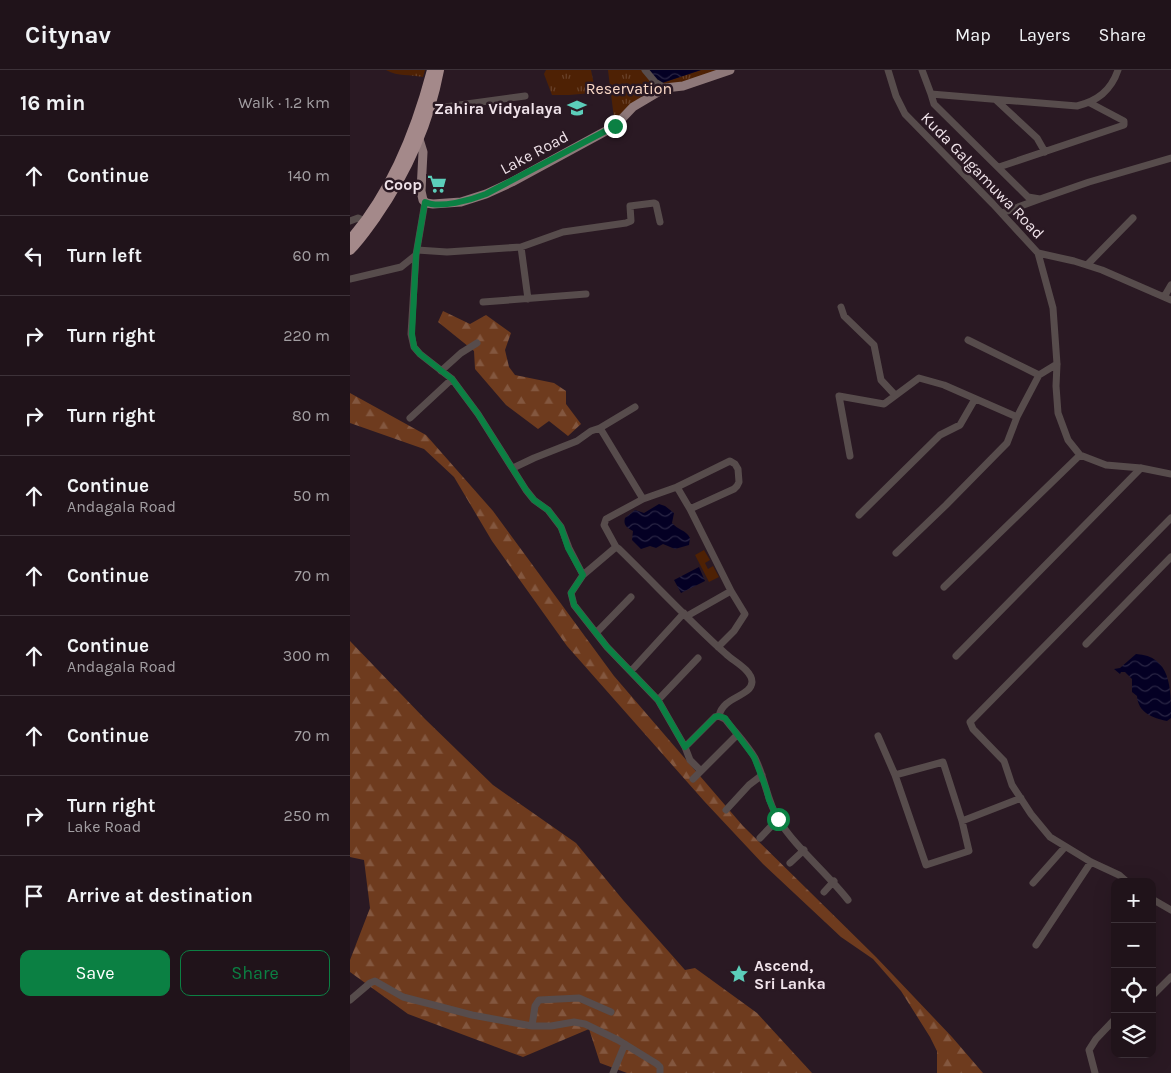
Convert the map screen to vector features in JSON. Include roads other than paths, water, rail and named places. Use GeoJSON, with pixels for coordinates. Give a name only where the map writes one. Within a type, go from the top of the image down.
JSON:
{"type":"FeatureCollection","features":[{"type":"Feature","properties":{"kind":"highway"},"geometry":{"type":"LineString","coordinates":[[350,250],[391,195],[415,138],[432,70]]}},
{"type":"Feature","properties":{"kind":"highway"},"geometry":{"type":"LineString","coordinates":[[350,240],[365,221],[415,138],[430,109],[440,70]]}},
{"type":"Feature","properties":{"kind":"main road","name":"Lake Road"},"geometry":{"type":"LineString","coordinates":[[425,202],[433,204],[452,203],[486,194],[615,126],[634,107],[665,88],[683,86],[730,70]]}},
{"type":"Feature","properties":{"kind":"main road"},"geometry":{"type":"LineString","coordinates":[[415,138],[423,157],[421,191],[425,202]]}},
{"type":"Feature","properties":{"kind":"street"},"geometry":{"type":"LineString","coordinates":[[646,70],[655,82],[665,88]]}},
{"type":"Feature","properties":{"kind":"street","name":"Kuda Galgamuwa Road"},"geometry":{"type":"LineString","coordinates":[[888,70],[896,96],[905,114],[1002,213],[1038,253],[1102,270],[1168,299]]}},
{"type":"Feature","properties":{"kind":"street"},"geometry":{"type":"LineString","coordinates":[[922,70],[934,104],[1028,197],[1045,198]]}},
{"type":"Feature","properties":{"kind":"street"},"geometry":{"type":"LineString","coordinates":[[931,94],[1077,106],[1100,98],[1107,90],[1118,70]]}},
{"type":"Feature","properties":{"kind":"street"},"geometry":{"type":"LineString","coordinates":[[430,109],[525,96]]}},
{"type":"Feature","properties":{"kind":"street"},"geometry":{"type":"LineString","coordinates":[[996,100],[1037,138],[1045,152]]}},
{"type":"Feature","properties":{"kind":"street"},"geometry":{"type":"LineString","coordinates":[[999,167],[1124,126],[1124,121],[1090,103]]}},
{"type":"Feature","properties":{"kind":"street"},"geometry":{"type":"LineString","coordinates":[[1002,213],[1089,182],[1171,158]]}},
{"type":"Feature","properties":{"kind":"street"},"geometry":{"type":"LineString","coordinates":[[425,202],[417,253],[412,334],[414,347],[452,379],[478,414],[526,490],[534,500],[548,510],[561,527],[568,548],[583,575]]}},
{"type":"Feature","properties":{"kind":"street"},"geometry":{"type":"LineString","coordinates":[[350,279],[401,267],[417,253],[521,247],[563,232],[631,222],[630,206],[656,204],[660,222]]}},
{"type":"Feature","properties":{"kind":"street"},"geometry":{"type":"LineString","coordinates":[[350,221],[358,218],[365,221]]}},
{"type":"Feature","properties":{"kind":"street"},"geometry":{"type":"LineString","coordinates":[[1086,265],[1133,218]]}},
{"type":"Feature","properties":{"kind":"street"},"geometry":{"type":"LineString","coordinates":[[521,247],[528,300]]}},
{"type":"Feature","properties":{"kind":"street"},"geometry":{"type":"LineString","coordinates":[[1038,253],[1053,308],[1058,413],[1068,440],[1080,455],[1106,465],[1141,468],[1171,474]]}},
{"type":"Feature","properties":{"kind":"street"},"geometry":{"type":"LineString","coordinates":[[1168,299],[1171,285]]}},
{"type":"Feature","properties":{"kind":"street"},"geometry":{"type":"LineString","coordinates":[[483,302],[586,294]]}},
{"type":"Feature","properties":{"kind":"street"},"geometry":{"type":"LineString","coordinates":[[841,307],[844,316],[874,345],[881,380],[895,395]]}},
{"type":"Feature","properties":{"kind":"street"},"geometry":{"type":"LineString","coordinates":[[968,340],[1038,374]]}},
{"type":"Feature","properties":{"kind":"street"},"geometry":{"type":"LineString","coordinates":[[441,370],[461,353],[478,343]]}},
{"type":"Feature","properties":{"kind":"street"},"geometry":{"type":"LineString","coordinates":[[896,553],[1007,443],[1017,417],[1038,374],[1057,364]]}},
{"type":"Feature","properties":{"kind":"street"},"geometry":{"type":"LineString","coordinates":[[850,456],[839,396],[884,404],[918,378],[944,385],[1017,417]]}},
{"type":"Feature","properties":{"kind":"street"},"geometry":{"type":"LineString","coordinates":[[410,418],[452,379]]}},
{"type":"Feature","properties":{"kind":"street"},"geometry":{"type":"LineString","coordinates":[[859,515],[940,435],[960,425],[975,399]]}},
{"type":"Feature","properties":{"kind":"street"},"geometry":{"type":"LineString","coordinates":[[513,468],[577,441],[591,430],[600,428],[635,407]]}},
{"type":"Feature","properties":{"kind":"street"},"geometry":{"type":"LineString","coordinates":[[600,428],[643,499]]}},
{"type":"Feature","properties":{"kind":"street"},"geometry":{"type":"LineString","coordinates":[[944,587],[1080,455]]}},
{"type":"Feature","properties":{"kind":"street"},"geometry":{"type":"LineString","coordinates":[[690,510],[734,489],[739,482],[738,469],[735,464],[730,461],[677,487],[643,499],[606,519],[604,525],[616,547],[718,647],[746,670],[752,682],[747,691],[723,705],[719,716]]}},
{"type":"Feature","properties":{"kind":"street"},"geometry":{"type":"LineString","coordinates":[[956,656],[1141,468]]}},
{"type":"Feature","properties":{"kind":"street"},"geometry":{"type":"LineString","coordinates":[[677,487],[745,614],[734,631],[718,647]]}},
{"type":"Feature","properties":{"kind":"street"},"geometry":{"type":"LineString","coordinates":[[1122,878],[1050,837],[1012,785],[1004,760],[973,729],[970,722],[1171,518]]}},
{"type":"Feature","properties":{"kind":"street"},"geometry":{"type":"LineString","coordinates":[[616,547],[583,575],[571,593],[571,600],[607,647],[658,700],[685,747],[690,760],[701,771]]}},
{"type":"Feature","properties":{"kind":"street"},"geometry":{"type":"LineString","coordinates":[[1086,644],[1171,557]]}},
{"type":"Feature","properties":{"kind":"street"},"geometry":{"type":"LineString","coordinates":[[630,670],[685,614],[731,591]]}},
{"type":"Feature","properties":{"kind":"street"},"geometry":{"type":"LineString","coordinates":[[596,633],[631,597]]}},
{"type":"Feature","properties":{"kind":"street"},"geometry":{"type":"LineString","coordinates":[[658,700],[698,658]]}},
{"type":"Feature","properties":{"kind":"street"},"geometry":{"type":"LineString","coordinates":[[685,747],[715,717],[725,718],[754,757],[762,775],[769,800],[778,819],[848,900]]}},
{"type":"Feature","properties":{"kind":"street"},"geometry":{"type":"LineString","coordinates":[[693,779],[737,735]]}},
{"type":"Feature","properties":{"kind":"street"},"geometry":{"type":"LineString","coordinates":[[878,736],[895,775],[926,865],[969,851],[962,820],[943,762],[895,775]]}},
{"type":"Feature","properties":{"kind":"street"},"geometry":{"type":"LineString","coordinates":[[726,810],[762,775]]}},
{"type":"Feature","properties":{"kind":"street"},"geometry":{"type":"LineString","coordinates":[[962,820],[1021,798]]}},
{"type":"Feature","properties":{"kind":"street"},"geometry":{"type":"LineString","coordinates":[[760,838],[778,819]]}},
{"type":"Feature","properties":{"kind":"street"},"geometry":{"type":"LineString","coordinates":[[1034,883],[1065,847]]}},
{"type":"Feature","properties":{"kind":"street"},"geometry":{"type":"LineString","coordinates":[[790,864],[804,850]]}},
{"type":"Feature","properties":{"kind":"street"},"geometry":{"type":"LineString","coordinates":[[1036,945],[1091,862]]}},
{"type":"Feature","properties":{"kind":"street"},"geometry":{"type":"LineString","coordinates":[[824,892],[834,882]]}},
{"type":"Feature","properties":{"kind":"street"},"geometry":{"type":"LineString","coordinates":[[1156,901],[1171,910]]}},
{"type":"Feature","properties":{"kind":"street"},"geometry":{"type":"LineString","coordinates":[[1156,992],[1171,977]]}},
{"type":"Feature","properties":{"kind":"street"},"geometry":{"type":"LineString","coordinates":[[350,1000],[370,983],[375,982],[403,997],[472,1016],[532,1026],[551,1026],[574,1022],[585,1024],[625,1044],[657,1064],[660,1067],[660,1073]]}},
{"type":"Feature","properties":{"kind":"street"},"geometry":{"type":"LineString","coordinates":[[532,1026],[535,1006],[539,1000],[579,998],[611,1012]]}},
{"type":"Feature","properties":{"kind":"street"},"geometry":{"type":"LineString","coordinates":[[1095,1073],[1089,1050],[1096,1039],[1111,1023]]}},
{"type":"Feature","properties":{"kind":"street"},"geometry":{"type":"LineString","coordinates":[[613,1073],[625,1044]]}},
{"type":"Feature","properties":{"kind":"water"},"geometry":{"type":"Polygon","coordinates":[[[649,70],[701,70],[662,83],[649,70]]]}},
{"type":"Feature","properties":{"kind":"water"},"geometry":{"type":"Polygon","coordinates":[[[659,504],[674,513],[672,523],[688,535],[690,538],[689,545],[675,549],[663,544],[656,548],[650,546],[641,549],[632,540],[633,531],[626,526],[625,518],[635,510],[644,513],[659,504]]]}},
{"type":"Feature","properties":{"kind":"water"},"geometry":{"type":"Polygon","coordinates":[[[699,567],[705,581],[681,593],[674,580],[699,567]]]}},
{"type":"Feature","properties":{"kind":"water"},"geometry":{"type":"Polygon","coordinates":[[[1136,654],[1148,656],[1156,661],[1167,676],[1171,718],[1167,721],[1143,711],[1137,696],[1132,692],[1132,679],[1125,672],[1120,674],[1114,669],[1120,668],[1136,654]]]}},
{"type":"Feature","properties":{"kind":"place","name":"Zahira Vidyalaya"},"geometry":{"type":"Point","coordinates":[577,108]}},
{"type":"Feature","properties":{"kind":"place","name":"Coop"},"geometry":{"type":"Point","coordinates":[437,184]}},
{"type":"Feature","properties":{"kind":"place","name":"Ascend, Sri Lanka"},"geometry":{"type":"Point","coordinates":[739,974]}},
{"type":"Feature","properties":{"kind":"park label","name":"Reservation"},"geometry":{"type":"Point","coordinates":[629,88]}}]}
